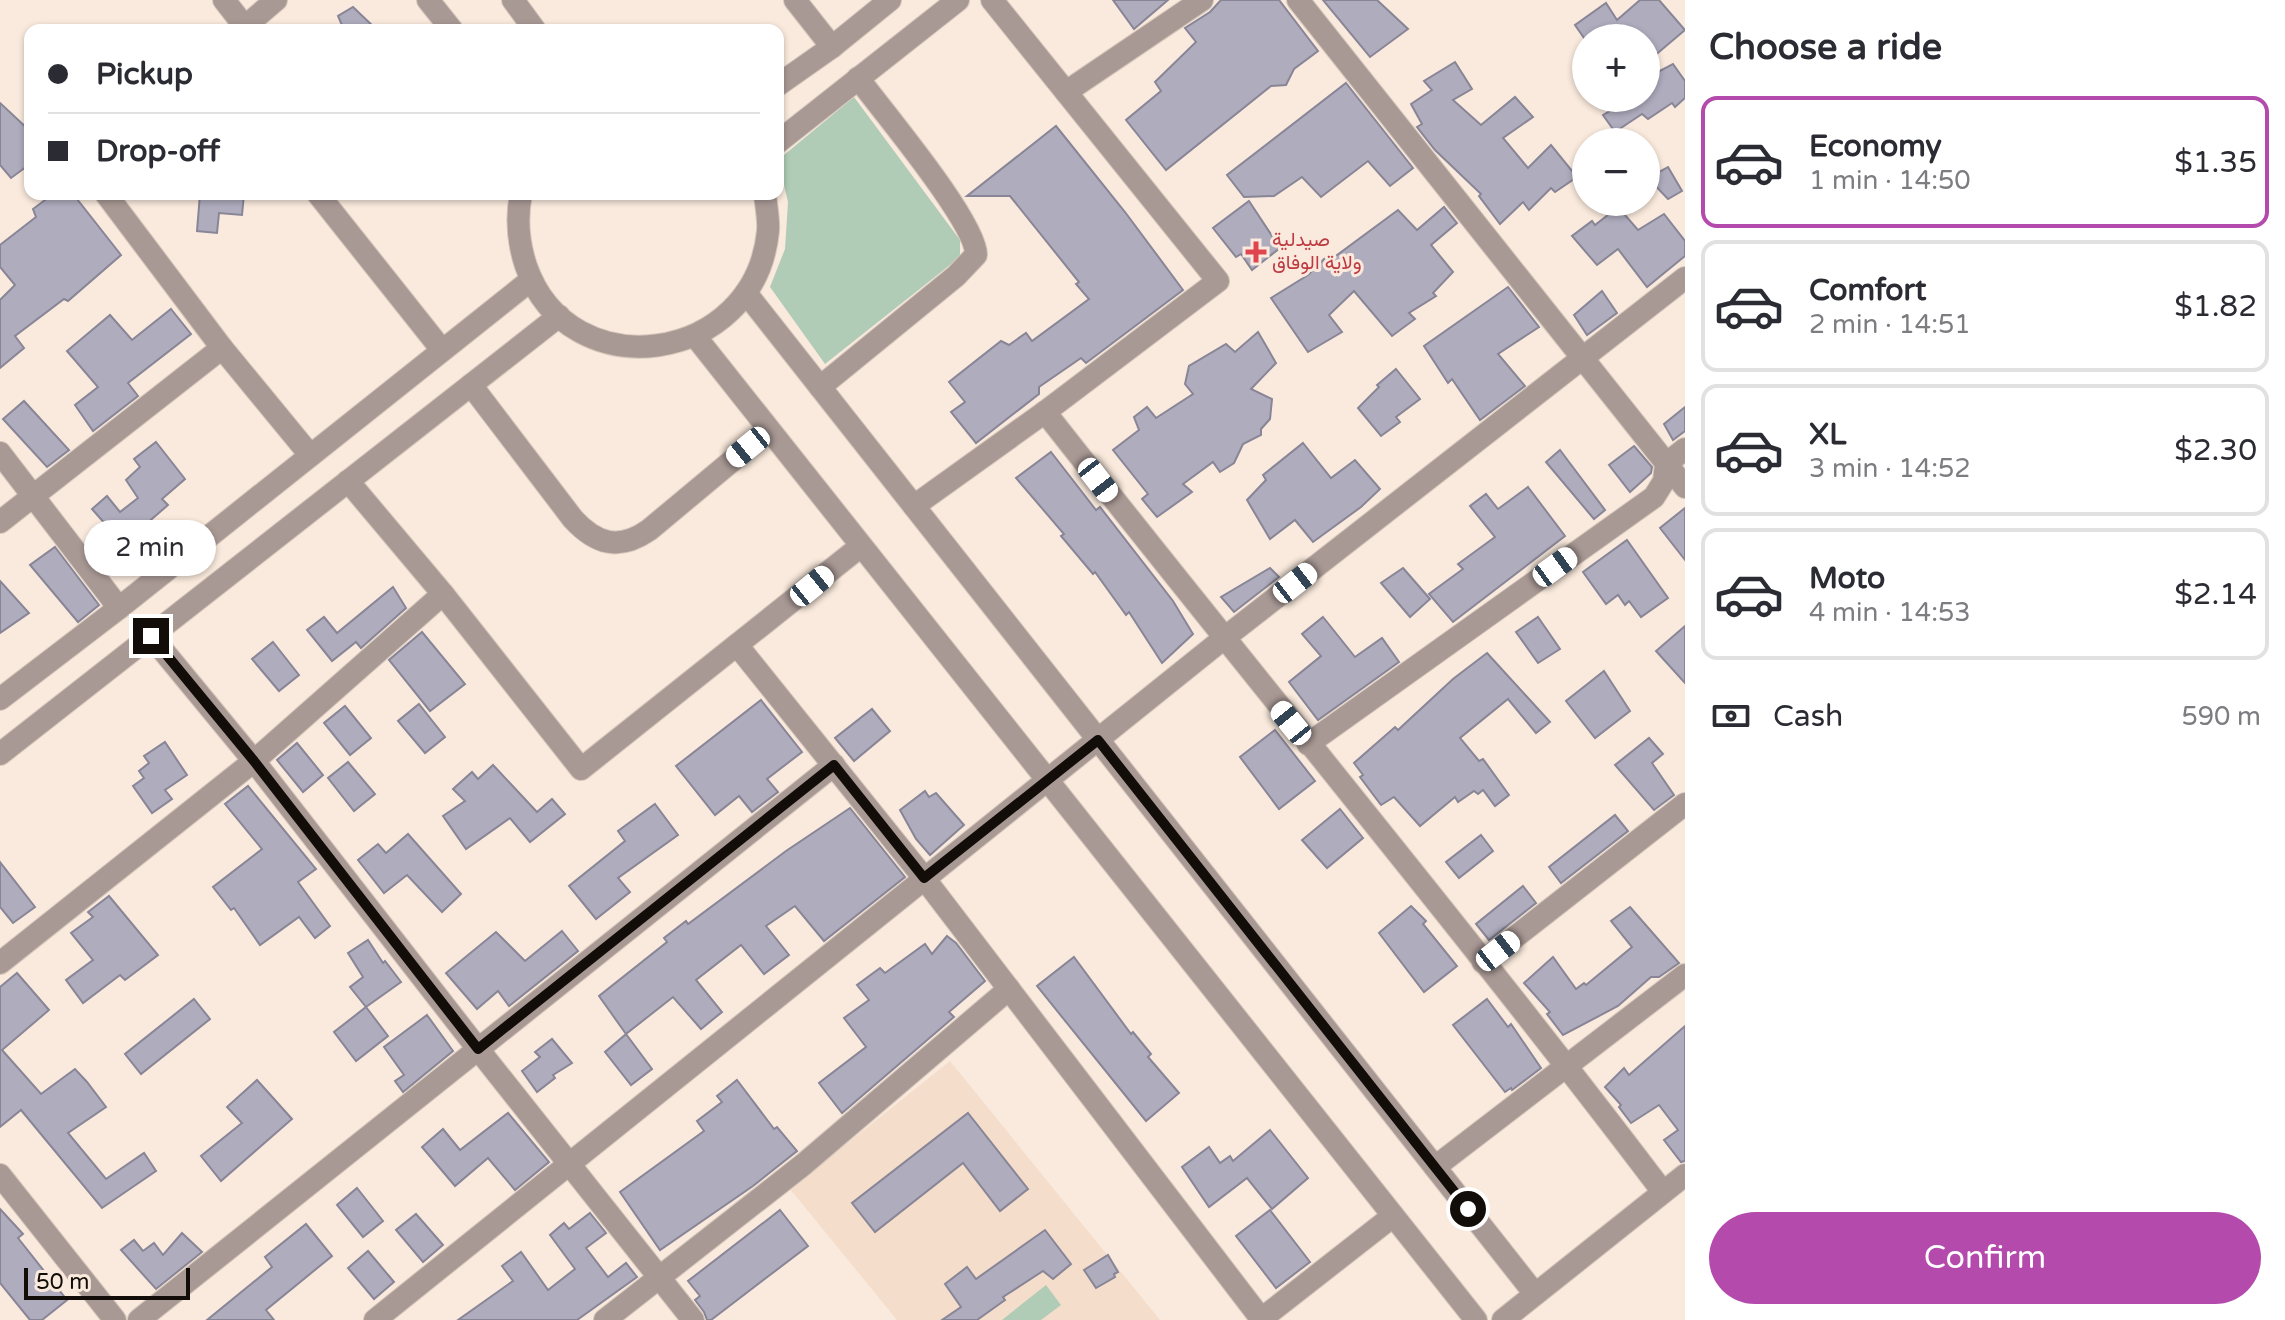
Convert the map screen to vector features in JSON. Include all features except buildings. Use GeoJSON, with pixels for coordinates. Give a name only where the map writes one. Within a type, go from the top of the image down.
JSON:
{"type":"FeatureCollection","features":[{"type":"Feature","properties":{"kind":"street"},"geometry":{"type":"LineString","coordinates":[[224,0],[240,24]]}},
{"type":"Feature","properties":{"kind":"street"},"geometry":{"type":"LineString","coordinates":[[249,24],[276,0]]}},
{"type":"Feature","properties":{"kind":"street"},"geometry":{"type":"LineString","coordinates":[[428,0],[447,24]]}},
{"type":"Feature","properties":{"kind":"street"},"geometry":{"type":"LineString","coordinates":[[795,0],[832,47]]}},
{"type":"Feature","properties":{"kind":"street"},"geometry":{"type":"LineString","coordinates":[[784,81],[890,0]]}},
{"type":"Feature","properties":{"kind":"street"},"geometry":{"type":"LineString","coordinates":[[784,137],[958,0]]}},
{"type":"Feature","properties":{"kind":"street"},"geometry":{"type":"LineString","coordinates":[[914,506],[1218,281],[992,0]]}},
{"type":"Feature","properties":{"kind":"street"},"geometry":{"type":"LineString","coordinates":[[1066,92],[1202,0]]}},
{"type":"Feature","properties":{"kind":"street"},"geometry":{"type":"LineString","coordinates":[[1298,0],[1685,487]]}},
{"type":"Feature","properties":{"kind":"street"},"geometry":{"type":"LineString","coordinates":[[515,1],[531,24]]}},
{"type":"Feature","properties":{"kind":"street"},"geometry":{"type":"LineString","coordinates":[[820,387],[956,276],[976,255],[975,241],[957,210],[858,78]]}},
{"type":"Feature","properties":{"kind":"street"},"geometry":{"type":"LineString","coordinates":[[111,200],[222,348],[310,455]]}},
{"type":"Feature","properties":{"kind":"street"},"geometry":{"type":"LineString","coordinates":[[323,200],[442,350]]}},
{"type":"Feature","properties":{"kind":"street"},"geometry":{"type":"LineString","coordinates":[[520,200],[517,212],[519,247],[531,280],[543,299],[559,316],[590,336],[624,346],[660,346],[695,336],[723,318],[746,293],[762,262],[768,229],[766,200]]}},
{"type":"Feature","properties":{"kind":"street"},"geometry":{"type":"LineString","coordinates":[[375,1320],[1223,639],[1685,278]]}},
{"type":"Feature","properties":{"kind":"street"},"geometry":{"type":"LineString","coordinates":[[0,699],[531,280]]}},
{"type":"Feature","properties":{"kind":"street"},"geometry":{"type":"LineString","coordinates":[[746,293],[1535,1294]]}},
{"type":"Feature","properties":{"kind":"street"},"geometry":{"type":"LineString","coordinates":[[0,754],[559,316]]}},
{"type":"Feature","properties":{"kind":"street"},"geometry":{"type":"LineString","coordinates":[[695,336],[1476,1320]]}},
{"type":"Feature","properties":{"kind":"street"},"geometry":{"type":"LineString","coordinates":[[0,522],[222,348]]}},
{"type":"Feature","properties":{"kind":"street"},"geometry":{"type":"LineString","coordinates":[[471,385],[573,519],[592,537],[611,543],[631,540],[649,530],[769,430]]}},
{"type":"Feature","properties":{"kind":"street"},"geometry":{"type":"LineString","coordinates":[[1045,412],[1223,639],[1566,1065],[1663,1192]]}},
{"type":"Feature","properties":{"kind":"street"},"geometry":{"type":"LineString","coordinates":[[1308,744],[1654,497],[1664,481],[1666,464],[1685,449]]}},
{"type":"Feature","properties":{"kind":"street"},"geometry":{"type":"LineString","coordinates":[[0,453],[119,608]]}},
{"type":"Feature","properties":{"kind":"street"},"geometry":{"type":"LineString","coordinates":[[348,481],[443,594],[581,769],[861,546]]}},
{"type":"Feature","properties":{"kind":"street"},"geometry":{"type":"LineString","coordinates":[[0,963],[254,761],[443,594]]}},
{"type":"Feature","properties":{"kind":"street"},"geometry":{"type":"LineString","coordinates":[[151,636],[254,761],[693,1320]]}},
{"type":"Feature","properties":{"kind":"street"},"geometry":{"type":"LineString","coordinates":[[737,645],[924,878],[1261,1320],[1393,1216]]}},
{"type":"Feature","properties":{"kind":"street"},"geometry":{"type":"LineString","coordinates":[[139,1320],[834,765]]}},
{"type":"Feature","properties":{"kind":"street"},"geometry":{"type":"LineString","coordinates":[[1483,962],[1685,804]]}},
{"type":"Feature","properties":{"kind":"street"},"geometry":{"type":"LineString","coordinates":[[1435,1167],[1685,975]]}},
{"type":"Feature","properties":{"kind":"street"},"geometry":{"type":"LineString","coordinates":[[605,1320],[804,1164],[1009,989]]}},
{"type":"Feature","properties":{"kind":"street"},"geometry":{"type":"LineString","coordinates":[[0,1175],[115,1320]]}},
{"type":"Feature","properties":{"kind":"street"},"geometry":{"type":"LineString","coordinates":[[1503,1320],[1685,1175]]}},
{"type":"Feature","properties":{"kind":"shaded area"},"geometry":{"type":"Polygon","coordinates":[[[950,1061],[1160,1320],[897,1320],[790,1189],[950,1061]]]}},
{"type":"Feature","properties":{"kind":"green space"},"geometry":{"type":"Polygon","coordinates":[[[854,97],[960,240],[960,257],[825,364],[770,287],[785,249],[788,202],[784,185],[784,155],[854,97]]]}},
{"type":"Feature","properties":{"kind":"green space"},"geometry":{"type":"Polygon","coordinates":[[[1046,1285],[1061,1305],[1041,1320],[1002,1320],[1046,1285]]]}},
{"type":"Feature","properties":{"kind":"place","name":"صيدلية ولاية الوفاق"},"geometry":{"type":"Point","coordinates":[1256,252]}},
{"type":"Feature","properties":{"kind":"route"},"geometry":{"type":"LineString","coordinates":[[151,636],[254,761],[478,1049],[834,765],[924,878],[1098,740],[1468,1209]]}}]}
